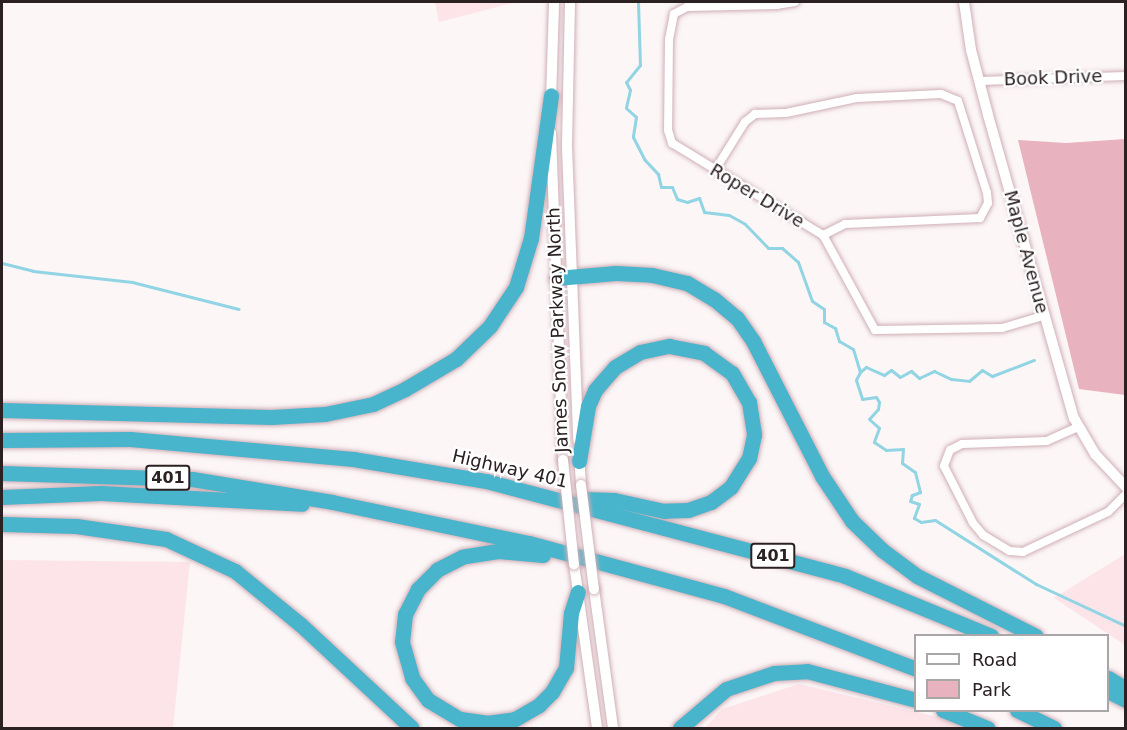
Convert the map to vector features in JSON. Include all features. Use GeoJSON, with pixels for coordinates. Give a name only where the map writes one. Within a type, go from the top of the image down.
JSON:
{"type":"FeatureCollection","features":[{"type":"Feature","properties":{"kind":"highway"},"geometry":{"type":"LineString","coordinates":[[2,410],[271,417],[325,414],[373,404],[405,389],[456,359],[490,326],[516,287],[531,238],[551,95]]}},
{"type":"Feature","properties":{"kind":"highway"},"geometry":{"type":"LineString","coordinates":[[563,277],[652,275],[687,283],[714,299],[736,318],[753,341],[816,466],[852,521],[882,550],[918,576],[1032,634]]}},
{"type":"Feature","properties":{"kind":"highway"},"geometry":{"type":"LineString","coordinates":[[549,497],[614,500],[664,511],[688,510],[711,502],[731,487],[749,458],[754,435],[749,402],[732,373],[704,353],[669,346],[640,352],[615,367],[595,390],[588,406],[579,461]]}},
{"type":"Feature","properties":{"kind":"highway","name":"Highway 401"},"geometry":{"type":"LineString","coordinates":[[2,440],[130,439],[353,459],[486,481],[846,576],[986,634]]}},
{"type":"Feature","properties":{"kind":"highway","name":"401"},"geometry":{"type":"LineString","coordinates":[[2,473],[192,479],[332,502],[529,543],[724,596],[914,669]]}},
{"type":"Feature","properties":{"kind":"highway","name":"401"},"geometry":{"type":"LineString","coordinates":[[2,497],[101,493],[295,504],[332,502]]}},
{"type":"Feature","properties":{"kind":"highway"},"geometry":{"type":"LineString","coordinates":[[2,524],[76,526],[166,539],[236,571],[301,625],[412,729]]}},
{"type":"Feature","properties":{"kind":"highway"},"geometry":{"type":"LineString","coordinates":[[578,592],[571,613],[569,659],[562,677],[546,699],[523,715],[488,723],[460,719],[428,700],[412,678],[403,651],[405,614],[423,582],[453,561],[498,551],[533,553],[636,572]]}},
{"type":"Feature","properties":{"kind":"highway"},"geometry":{"type":"LineString","coordinates":[[680,729],[726,689],[774,673],[807,672],[914,700]]}},
{"type":"Feature","properties":{"kind":"highway"},"geometry":{"type":"LineString","coordinates":[[1109,679],[1125,689]]}},
{"type":"Feature","properties":{"kind":"highway"},"geometry":{"type":"LineString","coordinates":[[1109,692],[1125,700]]}},
{"type":"Feature","properties":{"kind":"highway"},"geometry":{"type":"LineString","coordinates":[[945,712],[987,729]]}},
{"type":"Feature","properties":{"kind":"highway"},"geometry":{"type":"LineString","coordinates":[[1019,712],[1054,729]]}},
{"type":"Feature","properties":{"kind":"main road","name":"James Snow Parkway North"},"geometry":{"type":"LineString","coordinates":[[554,2],[551,95],[563,277],[581,485],[613,729]]}},
{"type":"Feature","properties":{"kind":"main road","name":"James Snow Parkway North"},"geometry":{"type":"LineString","coordinates":[[570,2],[563,277],[563,460],[574,564],[597,729]]}},
{"type":"Feature","properties":{"kind":"main road","name":"Maple Avenue"},"geometry":{"type":"LineString","coordinates":[[964,2],[980,81],[1043,316],[1078,427],[1095,454],[1125,486]]}},
{"type":"Feature","properties":{"kind":"street","name":"Roper Drive"},"geometry":{"type":"LineString","coordinates":[[795,2],[777,5],[687,7],[674,14],[670,22],[669,138],[678,149],[823,235],[875,330],[1002,328],[1043,316]]}},
{"type":"Feature","properties":{"kind":"street","name":"Book Drive"},"geometry":{"type":"LineString","coordinates":[[980,81],[1125,76]]}},
{"type":"Feature","properties":{"kind":"street"},"geometry":{"type":"LineString","coordinates":[[715,170],[745,122],[755,114],[786,113],[857,98],[941,94],[958,101],[987,193],[986,208],[980,218],[844,224],[823,235]]}},
{"type":"Feature","properties":{"kind":"street"},"geometry":{"type":"LineString","coordinates":[[1078,427],[1047,441],[962,444],[950,450],[944,466],[977,529],[1010,551],[1023,552],[1104,514],[1125,494]]}},
{"type":"Feature","properties":{"kind":"shaded area"},"geometry":{"type":"Polygon","coordinates":[[[435,2],[517,2],[439,22],[435,2]]]}},
{"type":"Feature","properties":{"kind":"shaded area"},"geometry":{"type":"Polygon","coordinates":[[[1125,554],[1125,645],[1109,634],[1054,598],[1125,554]]]}},
{"type":"Feature","properties":{"kind":"shaded area"},"geometry":{"type":"Polygon","coordinates":[[[2,560],[190,562],[173,728],[2,728],[2,560]]]}},
{"type":"Feature","properties":{"kind":"shaded area"},"geometry":{"type":"Polygon","coordinates":[[[799,684],[963,723],[974,728],[705,728],[722,709],[799,684]]]}},
{"type":"Feature","properties":{"kind":"green space"},"geometry":{"type":"Polygon","coordinates":[[[1126,139],[1125,395],[1079,389],[1018,140],[1066,143],[1126,139]]]}},
{"type":"Feature","properties":{"kind":"waterway"},"geometry":{"type":"LineString","coordinates":[[638,2],[640,65],[626,82],[630,90],[626,108],[636,117],[633,137],[644,159],[658,174],[661,187],[672,187],[677,199],[687,202],[699,198],[704,212],[729,215],[745,224],[768,248],[782,248],[798,262],[812,301],[824,309],[824,322],[835,328],[839,341],[853,349],[860,372],[856,380],[862,399],[876,397],[879,402],[878,409],[869,419],[879,428],[874,442],[886,450],[903,449],[902,463],[915,472],[920,492],[912,495],[910,501],[919,504],[914,518],[921,522],[935,520],[1036,584],[1126,626]]}},
{"type":"Feature","properties":{"kind":"waterway"},"geometry":{"type":"LineString","coordinates":[[2,263],[33,271],[132,282],[239,309]]}},
{"type":"Feature","properties":{"kind":"waterway"},"geometry":{"type":"LineString","coordinates":[[860,372],[866,367],[884,375],[891,370],[900,377],[911,371],[919,378],[934,371],[951,379],[969,381],[982,370],[992,376],[1034,360]]}}]}
